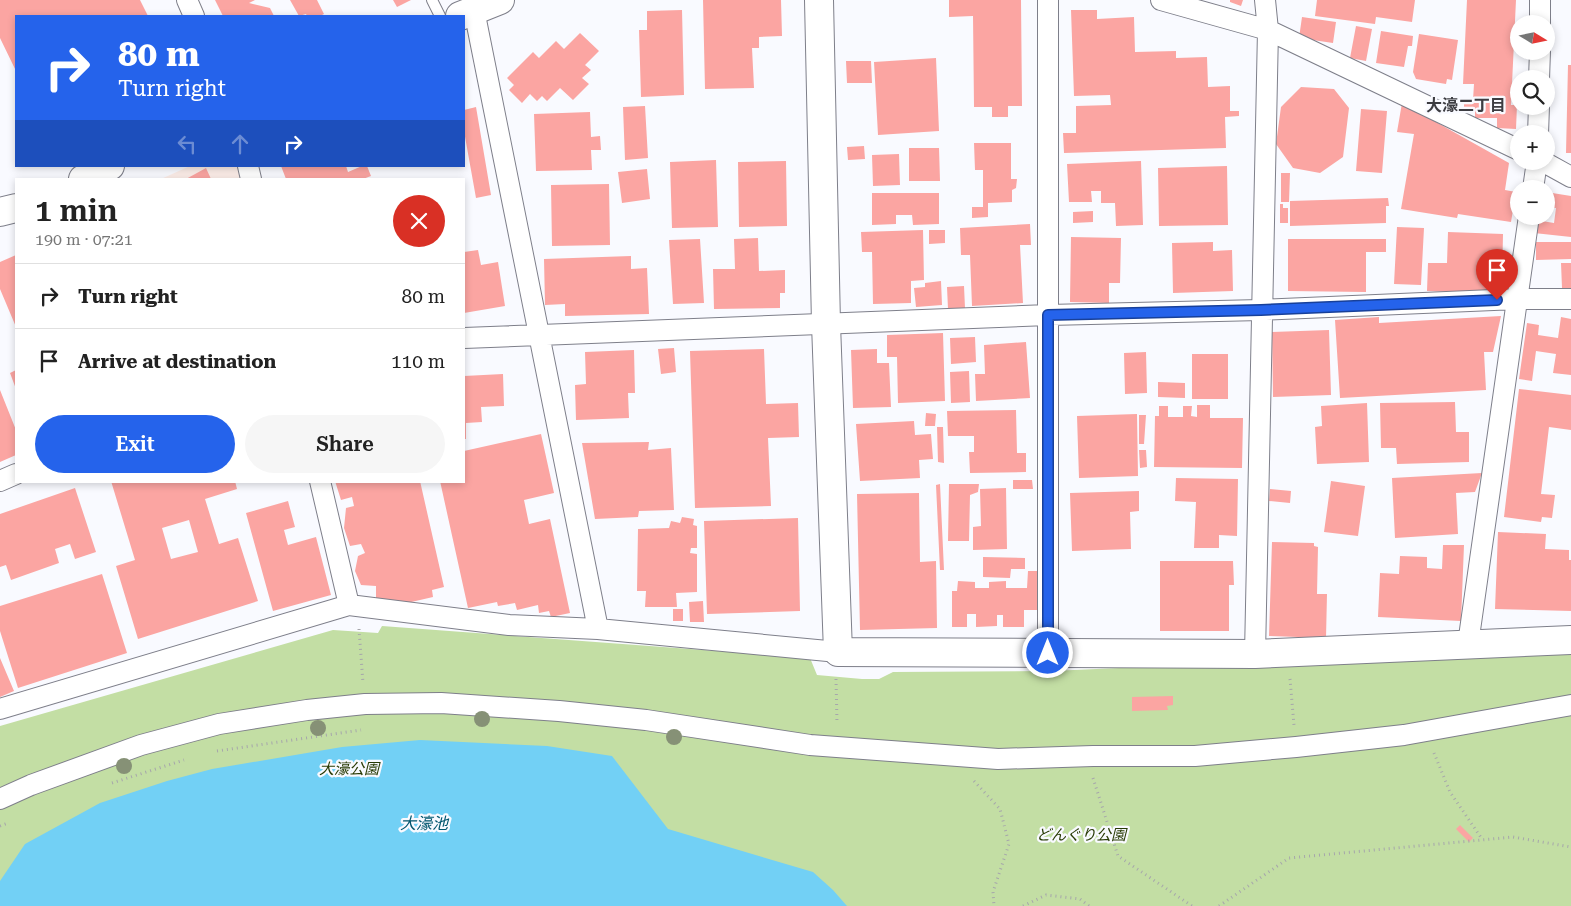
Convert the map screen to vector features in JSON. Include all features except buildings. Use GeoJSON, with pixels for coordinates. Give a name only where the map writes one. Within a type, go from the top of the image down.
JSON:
{"type":"FeatureCollection","features":[{"type":"Feature","properties":{"kind":"street"},"geometry":{"type":"LineString","coordinates":[[187,0],[194,15]]}},
{"type":"Feature","properties":{"kind":"street"},"geometry":{"type":"LineString","coordinates":[[500,0],[467,13],[539,335],[598,629]]}},
{"type":"Feature","properties":{"kind":"street"},"geometry":{"type":"LineString","coordinates":[[819,0],[826,324],[837,652]]}},
{"type":"Feature","properties":{"kind":"street"},"geometry":{"type":"LineString","coordinates":[[1048,0],[1048,653]]}},
{"type":"Feature","properties":{"kind":"street"},"geometry":{"type":"LineString","coordinates":[[1162,0],[1268,30],[1510,146]]}},
{"type":"Feature","properties":{"kind":"street"},"geometry":{"type":"LineString","coordinates":[[1254,654],[1268,30],[1265,0]]}},
{"type":"Feature","properties":{"kind":"street"},"geometry":{"type":"LineString","coordinates":[[1540,0],[1540,15]]}},
{"type":"Feature","properties":{"kind":"street"},"geometry":{"type":"LineString","coordinates":[[85,178],[108,167]]}},
{"type":"Feature","properties":{"kind":"street"},"geometry":{"type":"LineString","coordinates":[[1555,168],[1571,177]]}},
{"type":"Feature","properties":{"kind":"street"},"geometry":{"type":"LineString","coordinates":[[0,212],[15,208]]}},
{"type":"Feature","properties":{"kind":"street"},"geometry":{"type":"LineString","coordinates":[[1468,644],[1528,225]]}},
{"type":"Feature","properties":{"kind":"street"},"geometry":{"type":"LineString","coordinates":[[465,338],[1048,315],[1261,310],[1517,299],[1571,299]]}},
{"type":"Feature","properties":{"kind":"street"},"geometry":{"type":"LineString","coordinates":[[0,481],[15,474]]}},
{"type":"Feature","properties":{"kind":"street"},"geometry":{"type":"LineString","coordinates":[[321,483],[353,605]]}},
{"type":"Feature","properties":{"kind":"street"},"geometry":{"type":"LineString","coordinates":[[0,709],[353,605],[509,625],[598,629],[837,652],[1254,654],[1571,640]]}},
{"type":"Feature","properties":{"kind":"street"},"geometry":{"type":"LineString","coordinates":[[0,799],[31,784],[140,745],[219,724],[307,710],[365,704],[441,703],[559,711],[646,720],[810,745],[998,759],[1093,756],[1195,756],[1296,747],[1404,734],[1571,705]]}},
{"type":"Feature","properties":{"kind":"lane"},"geometry":{"type":"LineString","coordinates":[[432,0],[440,15]]}},
{"type":"Feature","properties":{"kind":"path"},"geometry":{"type":"LineString","coordinates":[[353,605],[365,704]]}},
{"type":"Feature","properties":{"kind":"path"},"geometry":{"type":"LineString","coordinates":[[837,652],[838,747]]}},
{"type":"Feature","properties":{"kind":"path"},"geometry":{"type":"LineString","coordinates":[[1287,653],[1296,747]]}},
{"type":"Feature","properties":{"kind":"path"},"geometry":{"type":"LineString","coordinates":[[1433,750],[1450,792],[1482,840]]}},
{"type":"Feature","properties":{"kind":"path"},"geometry":{"type":"LineString","coordinates":[[969,777],[1000,809],[1009,844],[993,892],[994,906]]}},
{"type":"Feature","properties":{"kind":"path"},"geometry":{"type":"LineString","coordinates":[[1093,777],[1118,856],[1192,906]]}},
{"type":"Feature","properties":{"kind":"path"},"geometry":{"type":"LineString","coordinates":[[1219,906],[1289,858],[1513,837],[1571,847]]}},
{"type":"Feature","properties":{"kind":"path"},"geometry":{"type":"LineString","coordinates":[[1023,906],[1046,895],[1080,899],[1089,906]]}},
{"type":"Feature","properties":{"kind":"shaded area"},"geometry":{"type":"Polygon","coordinates":[[[188,167],[238,167],[241,178],[163,178],[188,167]]]}},
{"type":"Feature","properties":{"kind":"green space","name":"大濠公園"},"geometry":{"type":"Polygon","coordinates":[[[382,626],[810,658],[817,675],[862,679],[879,679],[893,672],[1051,671],[1571,648],[1571,906],[0,906],[0,726],[333,630],[378,633],[382,626]]]}},
{"type":"Feature","properties":{"kind":"water","name":"大濠池"},"geometry":{"type":"Polygon","coordinates":[[[420,740],[547,746],[612,756],[668,829],[813,872],[847,906],[0,906],[0,881],[25,844],[100,803],[167,781],[212,769],[342,747],[420,740]]]}},
{"type":"Feature","properties":{"kind":"district","name":"大濠二丁目"},"geometry":{"type":"Point","coordinates":[1466,105]}},
{"type":"Feature","properties":{"kind":"route"},"geometry":{"type":"LineString","coordinates":[[1048,653],[1048,315],[1261,310],[1497,300]]}},
{"type":"Feature","properties":{"kind":"park label","name":"どんぐり公園"},"geometry":{"type":"Point","coordinates":[1081,835]}}]}
